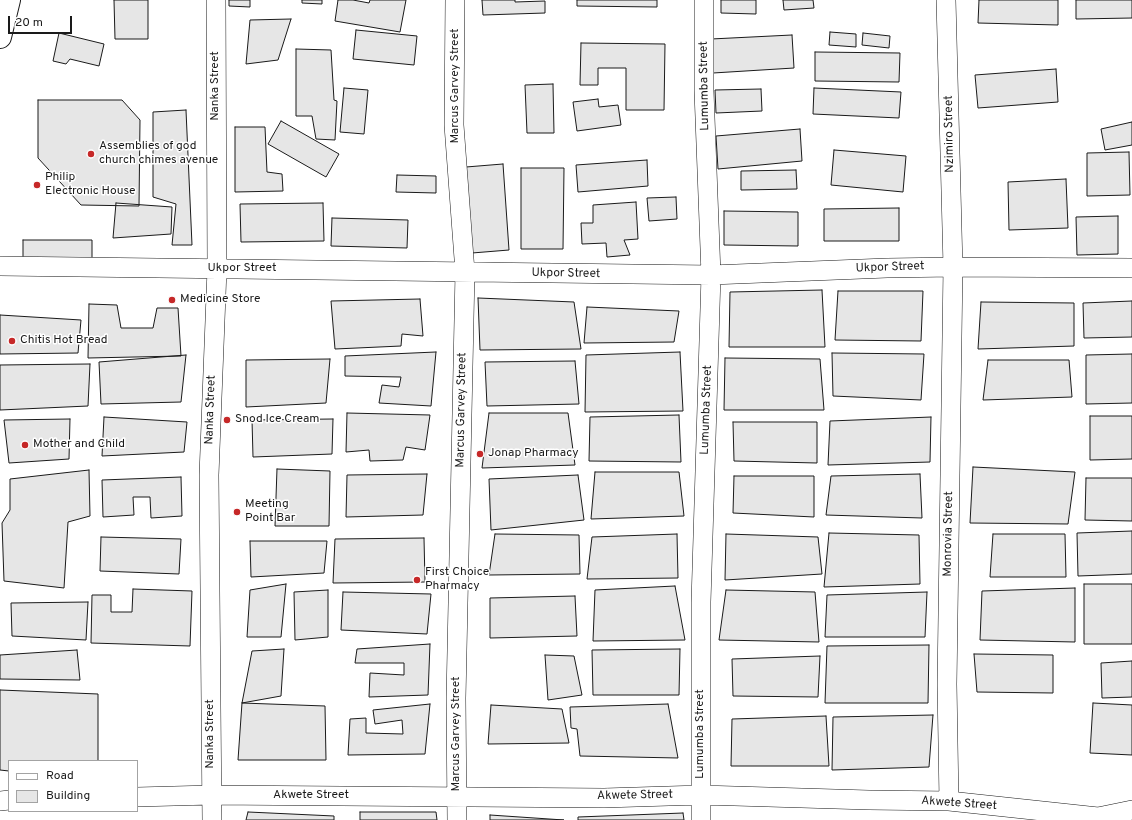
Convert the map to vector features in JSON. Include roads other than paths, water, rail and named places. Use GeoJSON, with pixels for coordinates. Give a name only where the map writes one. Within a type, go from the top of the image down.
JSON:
{"type":"FeatureCollection","features":[{"type":"Feature","properties":{"kind":"main road"},"geometry":{"type":"LineString","coordinates":[[0,37],[9,0]]}},
{"type":"Feature","properties":{"kind":"street","name":"Nanka Street"},"geometry":{"type":"LineString","coordinates":[[212,820],[209,475],[217,269],[216,0]]}},
{"type":"Feature","properties":{"kind":"street","name":"Marcus Garvey Street"},"geometry":{"type":"LineString","coordinates":[[455,0],[454,125],[465,272],[456,698],[457,820]]}},
{"type":"Feature","properties":{"kind":"street","name":"Lumumba Street"},"geometry":{"type":"LineString","coordinates":[[701,820],[701,602],[711,275],[704,91],[704,0]]}},
{"type":"Feature","properties":{"kind":"street","name":"Nzimiro Street"},"geometry":{"type":"LineString","coordinates":[[946,0],[953,267]]}},
{"type":"Feature","properties":{"kind":"street","name":"Ukpor Street"},"geometry":{"type":"LineString","coordinates":[[0,266],[711,275],[887,268],[1132,268]]}},
{"type":"Feature","properties":{"kind":"street","name":"Monrovia Street"},"geometry":{"type":"LineString","coordinates":[[949,801],[947,684],[953,267]]}},
{"type":"Feature","properties":{"kind":"street","name":"Akwete Street"},"geometry":{"type":"LineString","coordinates":[[138,797],[211,795],[604,798],[701,794],[869,800],[949,801],[1098,817],[1132,810]]}},
{"type":"Feature","properties":{"kind":"place","name":"Assemblies of god church chimes avenue"},"geometry":{"type":"Point","coordinates":[91,154]}},
{"type":"Feature","properties":{"kind":"place","name":"Philip Electronic House"},"geometry":{"type":"Point","coordinates":[37,185]}},
{"type":"Feature","properties":{"kind":"place","name":"Medicine Store"},"geometry":{"type":"Point","coordinates":[172,300]}},
{"type":"Feature","properties":{"kind":"place","name":"Chitis Hot Bread"},"geometry":{"type":"Point","coordinates":[12,341]}},
{"type":"Feature","properties":{"kind":"place","name":"Snod Ice Cream"},"geometry":{"type":"Point","coordinates":[227,420]}},
{"type":"Feature","properties":{"kind":"place","name":"Mother and Child"},"geometry":{"type":"Point","coordinates":[25,445]}},
{"type":"Feature","properties":{"kind":"place","name":"Jonap Pharmacy"},"geometry":{"type":"Point","coordinates":[480,454]}},
{"type":"Feature","properties":{"kind":"place","name":"Meeting Point Bar"},"geometry":{"type":"Point","coordinates":[237,512]}},
{"type":"Feature","properties":{"kind":"place","name":"First Choice Pharmacy"},"geometry":{"type":"Point","coordinates":[417,580]}}]}
